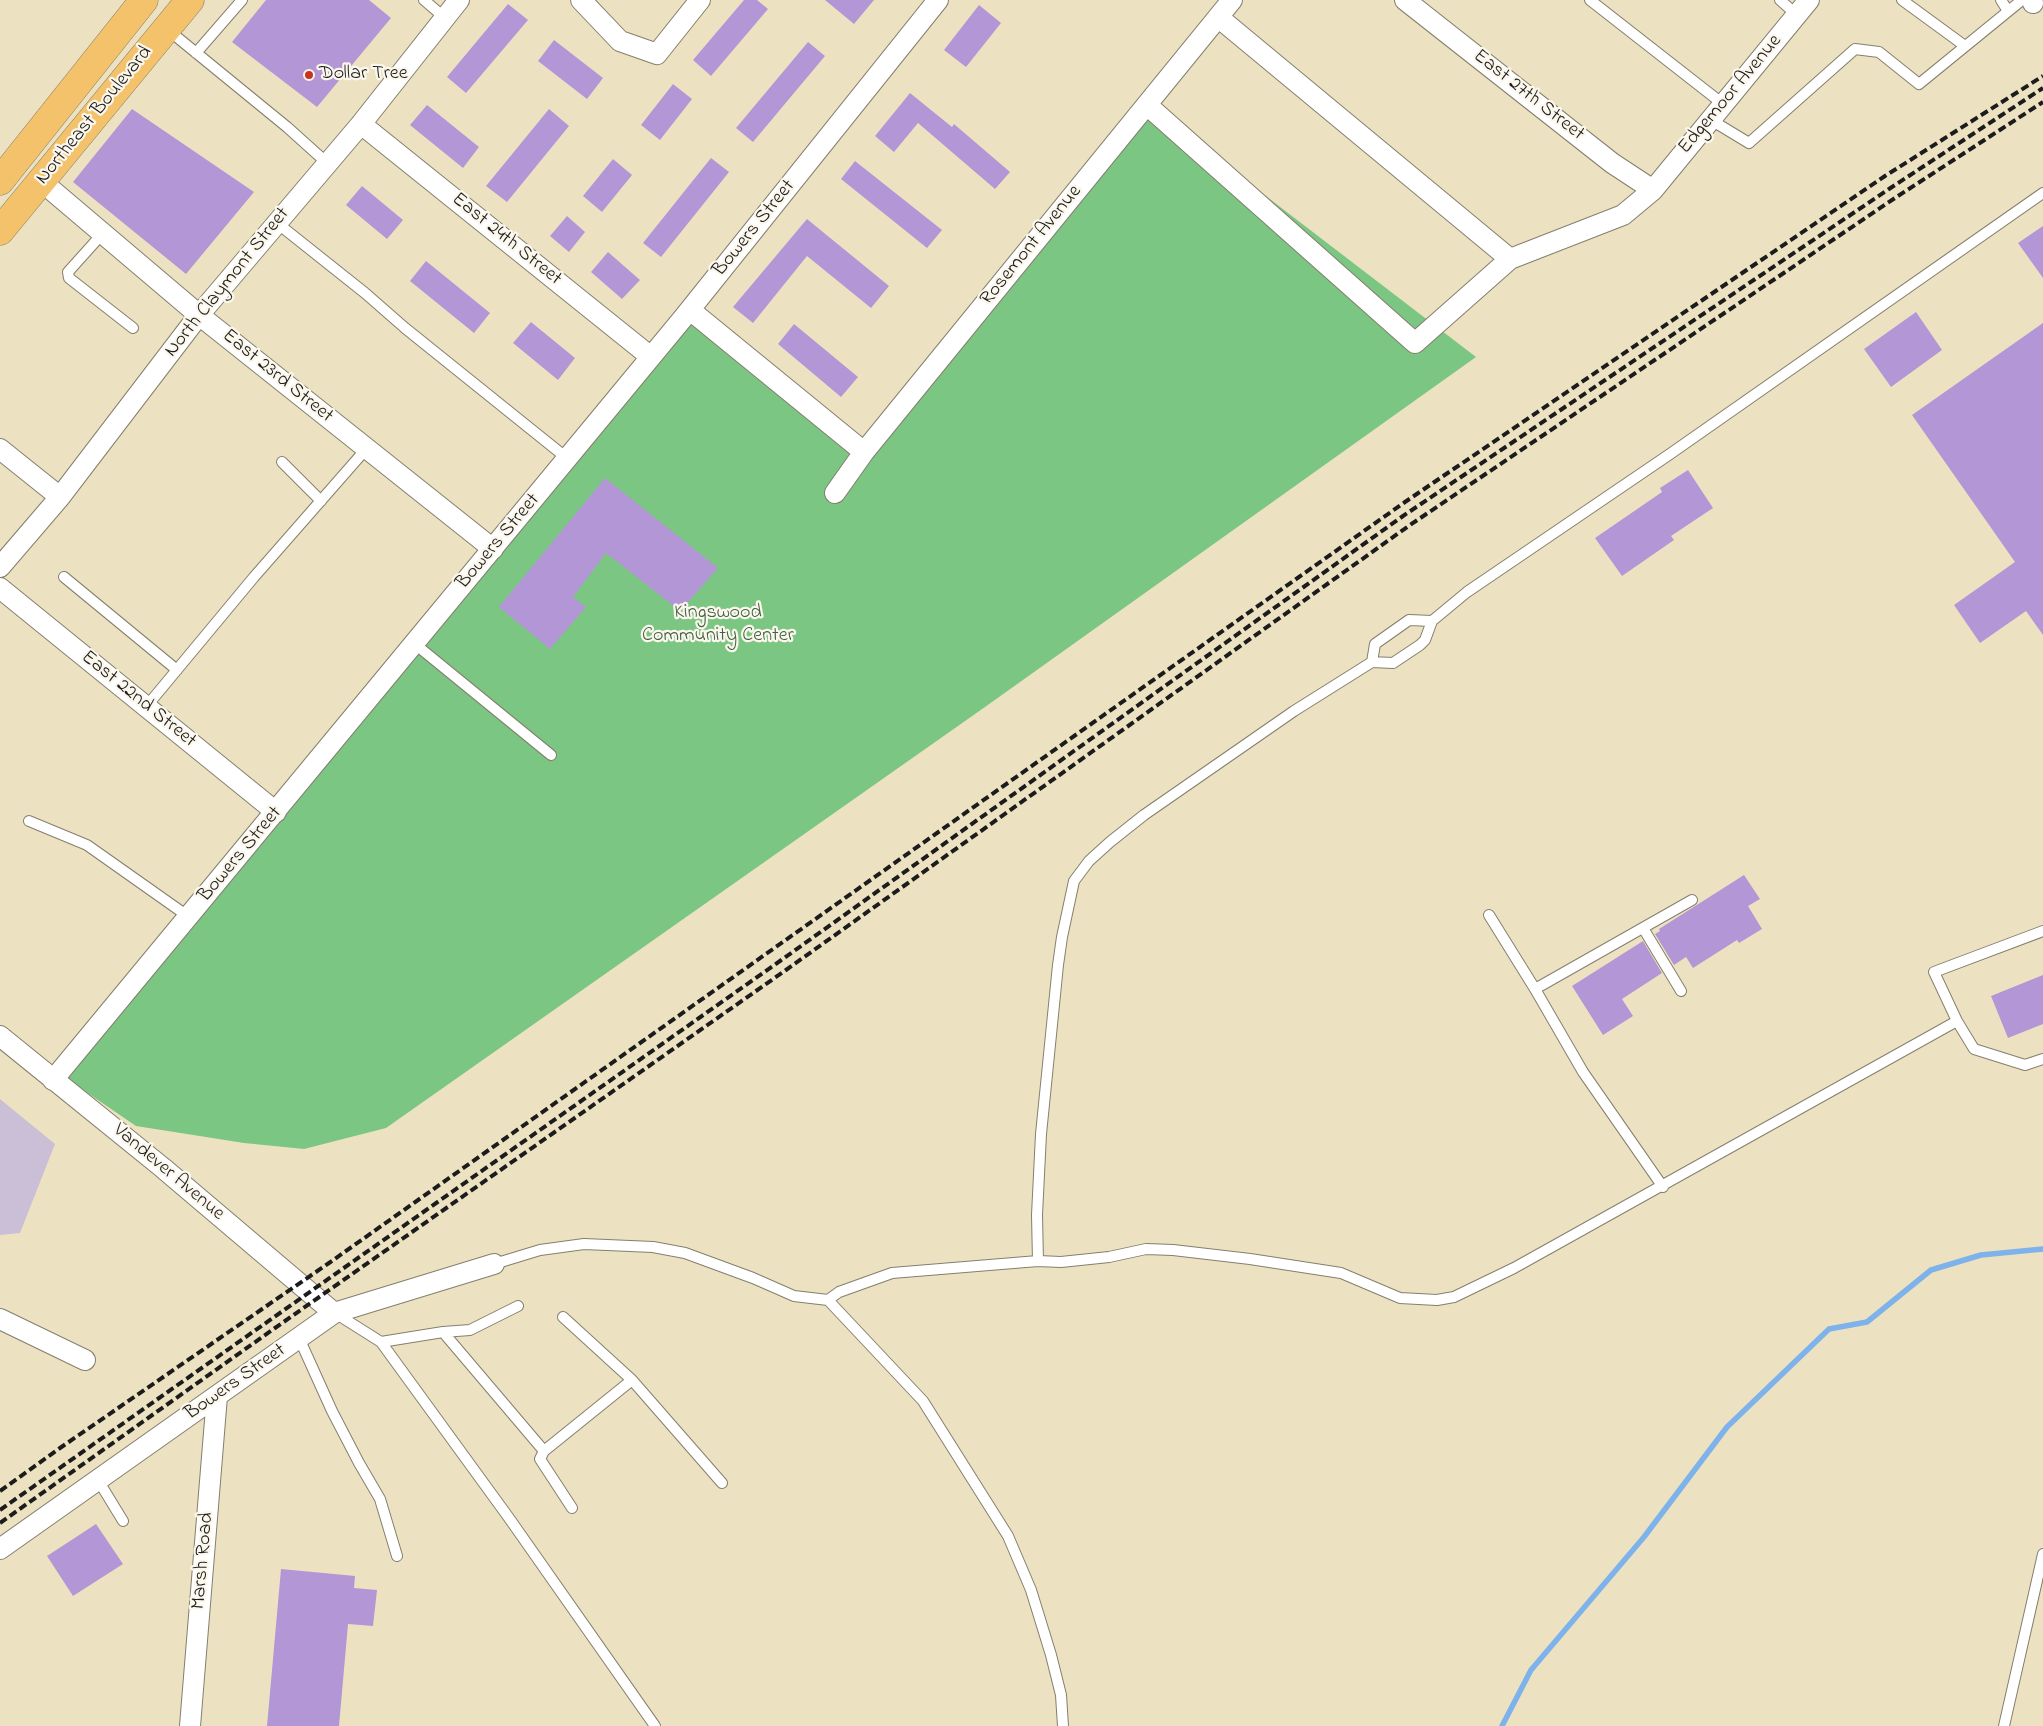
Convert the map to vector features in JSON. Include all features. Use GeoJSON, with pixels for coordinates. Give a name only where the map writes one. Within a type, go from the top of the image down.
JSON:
{"type":"FeatureCollection","features":[{"type":"Feature","properties":{"kind":"main road","name":"Northeast Boulevard"},"geometry":{"type":"LineString","coordinates":[[0,232],[190,0]]}},
{"type":"Feature","properties":{"kind":"main road","name":"Northeast Boulevard"},"geometry":{"type":"LineString","coordinates":[[4,167],[142,3]]}},
{"type":"Feature","properties":{"kind":"main road"},"geometry":{"type":"LineString","coordinates":[[41,181],[37,159],[41,148],[114,58],[142,3]]}},
{"type":"Feature","properties":{"kind":"street","name":"North Claymont Street"},"geometry":{"type":"LineString","coordinates":[[0,567],[60,497],[199,315],[361,124],[459,0]]}},
{"type":"Feature","properties":{"kind":"street"},"geometry":{"type":"LineString","coordinates":[[581,0],[620,41],[657,54],[700,0]]}},
{"type":"Feature","properties":{"kind":"street","name":"Bowers Street"},"geometry":{"type":"LineString","coordinates":[[53,1080],[568,459],[938,0]]}},
{"type":"Feature","properties":{"kind":"street","name":"Rosemont Avenue"},"geometry":{"type":"LineString","coordinates":[[835,494],[864,452],[1232,0]]}},
{"type":"Feature","properties":{"kind":"street","name":"East 27th Street"},"geometry":{"type":"LineString","coordinates":[[1405,0],[1612,162],[1653,190]]}},
{"type":"Feature","properties":{"kind":"street","name":"Edgemoor Avenue"},"geometry":{"type":"LineString","coordinates":[[1510,259],[1622,215],[1653,190],[1803,7]]}},
{"type":"Feature","properties":{"kind":"street"},"geometry":{"type":"LineString","coordinates":[[1147,105],[1415,343],[1510,259],[1218,18]]}},
{"type":"Feature","properties":{"kind":"street","name":"East 24th Street"},"geometry":{"type":"LineString","coordinates":[[361,124],[651,357]]}},
{"type":"Feature","properties":{"kind":"street","name":"East 23rd Street"},"geometry":{"type":"LineString","coordinates":[[41,181],[199,315],[493,549]]}},
{"type":"Feature","properties":{"kind":"street"},"geometry":{"type":"LineString","coordinates":[[690,310],[864,452]]}},
{"type":"Feature","properties":{"kind":"street"},"geometry":{"type":"LineString","coordinates":[[0,449],[60,497]]}},
{"type":"Feature","properties":{"kind":"street","name":"East 22nd Street"},"geometry":{"type":"LineString","coordinates":[[0,588],[276,812]]}},
{"type":"Feature","properties":{"kind":"street","name":"Vandever Avenue"},"geometry":{"type":"LineString","coordinates":[[0,1036],[163,1168],[334,1313]]}},
{"type":"Feature","properties":{"kind":"street","name":"Bowers Street"},"geometry":{"type":"LineString","coordinates":[[0,1549],[334,1313],[494,1264]]}},
{"type":"Feature","properties":{"kind":"street"},"geometry":{"type":"LineString","coordinates":[[0,1319],[85,1360]]}},
{"type":"Feature","properties":{"kind":"street","name":"Marsh Road"},"geometry":{"type":"LineString","coordinates":[[190,1726],[218,1396]]}},
{"type":"Feature","properties":{"kind":"lane"},"geometry":{"type":"LineString","coordinates":[[196,53],[242,0]]}},
{"type":"Feature","properties":{"kind":"lane"},"geometry":{"type":"LineString","coordinates":[[424,0],[445,18]]}},
{"type":"Feature","properties":{"kind":"lane"},"geometry":{"type":"LineString","coordinates":[[1590,0],[1724,104]]}},
{"type":"Feature","properties":{"kind":"lane"},"geometry":{"type":"LineString","coordinates":[[1780,0],[1803,7]]}},
{"type":"Feature","properties":{"kind":"lane"},"geometry":{"type":"LineString","coordinates":[[1902,0],[1965,46]]}},
{"type":"Feature","properties":{"kind":"lane"},"geometry":{"type":"LineString","coordinates":[[2001,0],[2008,11]]}},
{"type":"Feature","properties":{"kind":"lane"},"geometry":{"type":"LineString","coordinates":[[1711,120],[1748,143],[1855,49],[1879,52],[1919,84],[2008,11],[2029,1]]}},
{"type":"Feature","properties":{"kind":"lane"},"geometry":{"type":"LineString","coordinates":[[166,28],[287,127],[327,164]]}},
{"type":"Feature","properties":{"kind":"lane"},"geometry":{"type":"LineString","coordinates":[[1038,1261],[1037,1215],[1040,1153],[1048,1049],[1062,937],[1074,881],[1096,854],[1144,815],[1294,711],[1372,662],[1393,664],[1420,645],[1425,640],[1432,621],[1467,592],[1654,465],[2043,193]]}},
{"type":"Feature","properties":{"kind":"lane"},"geometry":{"type":"LineString","coordinates":[[277,223],[568,459]]}},
{"type":"Feature","properties":{"kind":"lane"},"geometry":{"type":"LineString","coordinates":[[103,233],[68,272],[69,278],[133,328]]}},
{"type":"Feature","properties":{"kind":"lane"},"geometry":{"type":"LineString","coordinates":[[146,707],[366,448]]}},
{"type":"Feature","properties":{"kind":"lane"},"geometry":{"type":"LineString","coordinates":[[282,462],[321,501]]}},
{"type":"Feature","properties":{"kind":"lane"},"geometry":{"type":"LineString","coordinates":[[64,577],[177,670]]}},
{"type":"Feature","properties":{"kind":"lane"},"geometry":{"type":"LineString","coordinates":[[1372,662],[1375,644],[1409,620],[1432,621]]}},
{"type":"Feature","properties":{"kind":"lane"},"geometry":{"type":"LineString","coordinates":[[415,644],[551,755]]}},
{"type":"Feature","properties":{"kind":"lane"},"geometry":{"type":"LineString","coordinates":[[29,822],[87,845],[189,916]]}},
{"type":"Feature","properties":{"kind":"lane"},"geometry":{"type":"LineString","coordinates":[[1535,989],[1692,900]]}},
{"type":"Feature","properties":{"kind":"lane"},"geometry":{"type":"LineString","coordinates":[[1489,915],[1583,1072],[1663,1187]]}},
{"type":"Feature","properties":{"kind":"lane"},"geometry":{"type":"LineString","coordinates":[[1643,928],[1681,991]]}},
{"type":"Feature","properties":{"kind":"lane"},"geometry":{"type":"LineString","coordinates":[[2043,931],[1934,972],[1957,1021],[1974,1048],[2026,1065],[2043,1059]]}},
{"type":"Feature","properties":{"kind":"lane"},"geometry":{"type":"LineString","coordinates":[[828,1300],[839,1292],[892,1273],[1038,1261],[1061,1262],[1146,1249],[1173,1250],[1250,1259],[1341,1273],[1400,1298],[1437,1300],[1454,1297],[1514,1268],[1663,1187],[1957,1021]]}},
{"type":"Feature","properties":{"kind":"lane"},"geometry":{"type":"LineString","coordinates":[[494,1264],[540,1250],[584,1244],[652,1247],[685,1253],[753,1278],[794,1296],[828,1300],[923,1401],[1008,1536],[1032,1590],[1051,1655],[1060,1695],[1063,1726]]}},
{"type":"Feature","properties":{"kind":"lane"},"geometry":{"type":"LineString","coordinates":[[380,1342],[443,1332],[470,1330],[518,1306]]}},
{"type":"Feature","properties":{"kind":"lane"},"geometry":{"type":"LineString","coordinates":[[334,1313],[380,1342],[508,1518],[655,1726]]}},
{"type":"Feature","properties":{"kind":"lane"},"geometry":{"type":"LineString","coordinates":[[563,1317],[632,1380],[722,1483]]}},
{"type":"Feature","properties":{"kind":"lane"},"geometry":{"type":"LineString","coordinates":[[443,1332],[544,1451]]}},
{"type":"Feature","properties":{"kind":"lane"},"geometry":{"type":"LineString","coordinates":[[299,1338],[337,1419],[380,1499],[397,1556]]}},
{"type":"Feature","properties":{"kind":"lane"},"geometry":{"type":"LineString","coordinates":[[572,1508],[540,1459],[544,1451],[632,1380]]}},
{"type":"Feature","properties":{"kind":"lane"},"geometry":{"type":"LineString","coordinates":[[98,1480],[123,1521]]}},
{"type":"Feature","properties":{"kind":"lane"},"geometry":{"type":"LineString","coordinates":[[2004,1726],[2043,1554]]}},
{"type":"Feature","properties":{"kind":"shaded area"},"geometry":{"type":"Polygon","coordinates":[[[0,1099],[55,1144],[20,1233],[0,1235],[0,1099]]]}},
{"type":"Feature","properties":{"kind":"green space","name":"Kingswood Community Center"},"geometry":{"type":"Polygon","coordinates":[[[1147,105],[1476,357],[985,707],[386,1128],[304,1149],[244,1143],[136,1126],[67,1079],[684,317],[860,457],[1147,105]]]}},
{"type":"Feature","properties":{"kind":"building","name":"Dollar Tree"},"geometry":{"type":"Polygon","coordinates":[[[266,0],[369,0],[391,18],[317,107],[232,42],[266,0]]]}},
{"type":"Feature","properties":{"kind":"building"},"geometry":{"type":"Polygon","coordinates":[[[744,0],[757,0],[768,9],[711,76],[693,60],[744,0]]]}},
{"type":"Feature","properties":{"kind":"building"},"geometry":{"type":"Polygon","coordinates":[[[825,0],[874,0],[854,24],[825,0]]]}},
{"type":"Feature","properties":{"kind":"building"},"geometry":{"type":"Polygon","coordinates":[[[508,4],[528,20],[466,93],[447,77],[508,4]]]}},
{"type":"Feature","properties":{"kind":"building"},"geometry":{"type":"Polygon","coordinates":[[[979,5],[1001,23],[966,67],[944,50],[979,5]]]}},
{"type":"Feature","properties":{"kind":"building"},"geometry":{"type":"Polygon","coordinates":[[[554,40],[603,78],[587,99],[538,61],[554,40]]]}},
{"type":"Feature","properties":{"kind":"building"},"geometry":{"type":"Polygon","coordinates":[[[808,42],[825,56],[753,142],[736,128],[808,42]]]}},
{"type":"Feature","properties":{"kind":"building"},"geometry":{"type":"Polygon","coordinates":[[[673,84],[692,99],[660,140],[641,125],[673,84]]]}},
{"type":"Feature","properties":{"kind":"building"},"geometry":{"type":"Polygon","coordinates":[[[910,93],[952,127],[954,124],[1010,172],[995,189],[918,123],[894,152],[875,136],[910,93]]]}},
{"type":"Feature","properties":{"kind":"building"},"geometry":{"type":"Polygon","coordinates":[[[427,105],[479,147],[463,168],[410,125],[427,105]]]}},
{"type":"Feature","properties":{"kind":"building"},"geometry":{"type":"Polygon","coordinates":[[[132,109],[254,192],[186,274],[73,182],[132,109]]]}},
{"type":"Feature","properties":{"kind":"building"},"geometry":{"type":"Polygon","coordinates":[[[549,109],[569,126],[507,202],[486,186],[549,109]]]}},
{"type":"Feature","properties":{"kind":"building"},"geometry":{"type":"Polygon","coordinates":[[[711,158],[729,172],[661,257],[643,243],[711,158]]]}},
{"type":"Feature","properties":{"kind":"building"},"geometry":{"type":"Polygon","coordinates":[[[613,159],[632,175],[602,212],[583,196],[613,159]]]}},
{"type":"Feature","properties":{"kind":"building"},"geometry":{"type":"Polygon","coordinates":[[[855,161],[942,230],[927,248],[841,179],[855,161]]]}},
{"type":"Feature","properties":{"kind":"building"},"geometry":{"type":"Polygon","coordinates":[[[362,186],[403,220],[387,239],[346,205],[362,186]]]}},
{"type":"Feature","properties":{"kind":"building"},"geometry":{"type":"Polygon","coordinates":[[[567,216],[585,232],[569,252],[550,236],[567,216]]]}},
{"type":"Feature","properties":{"kind":"building"},"geometry":{"type":"Polygon","coordinates":[[[807,219],[889,286],[871,308],[807,256],[753,323],[733,307],[807,219]]]}},
{"type":"Feature","properties":{"kind":"building"},"geometry":{"type":"Polygon","coordinates":[[[2043,226],[2043,278],[2018,243],[2043,226]]]}},
{"type":"Feature","properties":{"kind":"building"},"geometry":{"type":"Polygon","coordinates":[[[608,252],[640,280],[622,299],[591,272],[608,252]]]}},
{"type":"Feature","properties":{"kind":"building"},"geometry":{"type":"Polygon","coordinates":[[[426,261],[490,313],[474,333],[410,281],[426,261]]]}},
{"type":"Feature","properties":{"kind":"building"},"geometry":{"type":"Polygon","coordinates":[[[1916,312],[1942,350],[1891,387],[1864,349],[1916,312]]]}},
{"type":"Feature","properties":{"kind":"building"},"geometry":{"type":"Polygon","coordinates":[[[531,322],[575,358],[558,380],[513,343],[531,322]]]}},
{"type":"Feature","properties":{"kind":"building"},"geometry":{"type":"Polygon","coordinates":[[[2043,323],[2043,635],[2026,611],[1980,643],[1954,605],[2015,562],[1912,415],[2043,323]]]}},
{"type":"Feature","properties":{"kind":"building"},"geometry":{"type":"Polygon","coordinates":[[[794,324],[858,377],[841,397],[778,344],[794,324]]]}},
{"type":"Feature","properties":{"kind":"building"},"geometry":{"type":"Polygon","coordinates":[[[1688,470],[1713,508],[1671,536],[1674,540],[1622,576],[1595,538],[1662,492],[1660,488],[1688,470]]]}},
{"type":"Feature","properties":{"kind":"building","name":"Kingswood Community Center"},"geometry":{"type":"Polygon","coordinates":[[[605,478],[718,568],[680,611],[606,553],[573,597],[586,607],[550,649],[499,607],[605,478]]]}},
{"type":"Feature","properties":{"kind":"building"},"geometry":{"type":"Polygon","coordinates":[[[1744,875],[1760,899],[1748,906],[1762,929],[1739,943],[1737,940],[1693,968],[1686,957],[1674,965],[1655,934],[1660,931],[1659,929],[1744,875]]]}},
{"type":"Feature","properties":{"kind":"building"},"geometry":{"type":"Polygon","coordinates":[[[1643,941],[1662,973],[1622,999],[1633,1016],[1603,1035],[1572,986],[1643,941]]]}},
{"type":"Feature","properties":{"kind":"building"},"geometry":{"type":"Polygon","coordinates":[[[2043,975],[2043,1024],[2008,1038],[1991,996],[2043,975]]]}},
{"type":"Feature","properties":{"kind":"building"},"geometry":{"type":"Polygon","coordinates":[[[96,1524],[123,1564],[73,1596],[47,1556],[96,1524]]]}},
{"type":"Feature","properties":{"kind":"building"},"geometry":{"type":"Polygon","coordinates":[[[281,1569],[355,1576],[354,1588],[377,1590],[373,1626],[348,1624],[339,1726],[267,1726],[281,1569]]]}},
{"type":"Feature","properties":{"kind":"waterway"},"geometry":{"type":"LineString","coordinates":[[1502,1726],[1531,1670],[1644,1537],[1727,1427],[1829,1329],[1867,1322],[1931,1270],[1981,1255],[2043,1249]]}},
{"type":"Feature","properties":{"kind":"railway"},"geometry":{"type":"LineString","coordinates":[[0,1491],[329,1263],[1405,502],[1885,176],[2043,76]]}},
{"type":"Feature","properties":{"kind":"railway"},"geometry":{"type":"LineString","coordinates":[[0,1510],[780,961],[1403,516],[1889,189],[2043,88]]}},
{"type":"Feature","properties":{"kind":"railway"},"geometry":{"type":"LineString","coordinates":[[0,1523],[786,970],[1410,525],[1895,198],[2043,102]]}},
{"type":"Feature","properties":{"kind":"place","name":"Dollar Tree"},"geometry":{"type":"Point","coordinates":[309,75]}}]}
